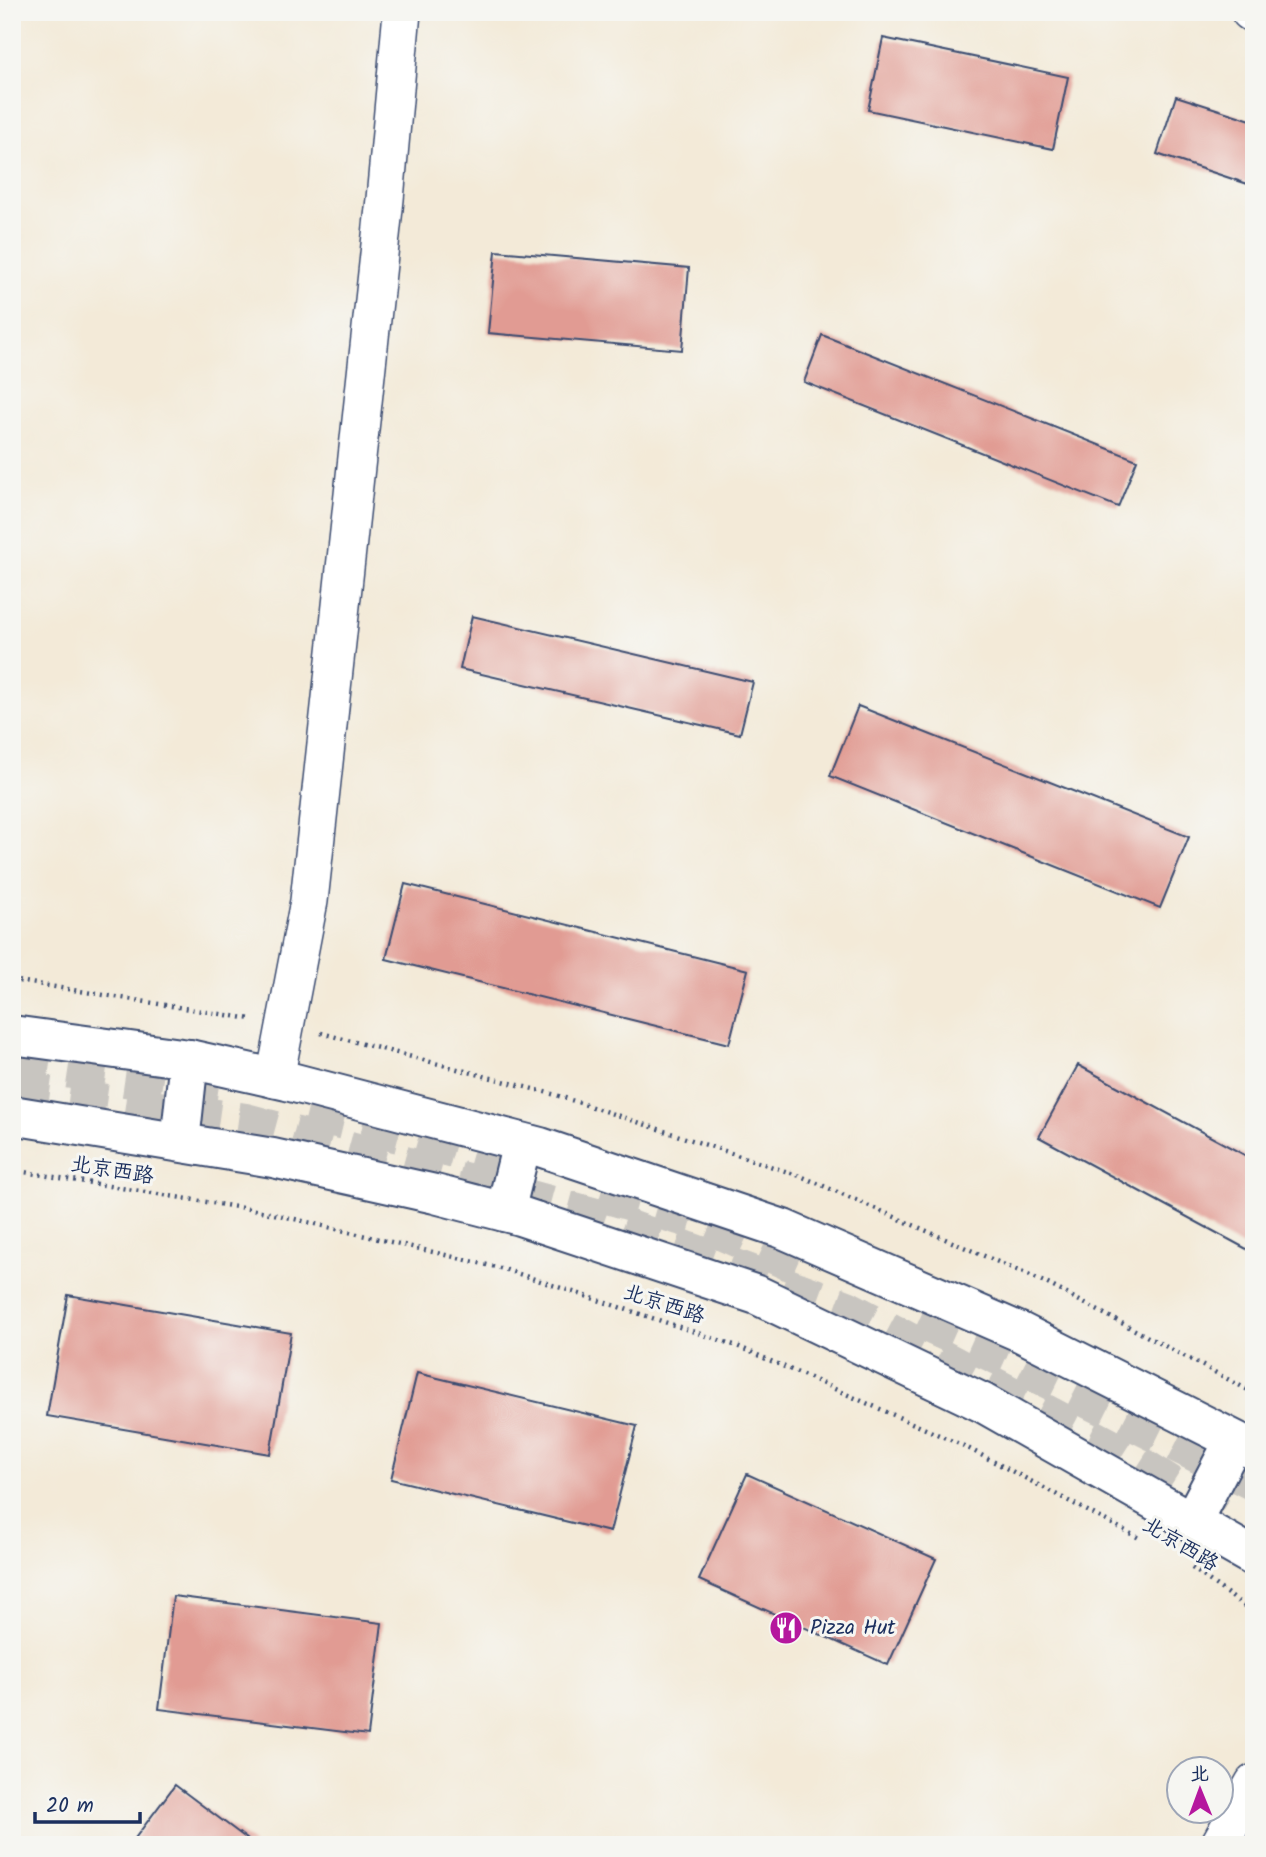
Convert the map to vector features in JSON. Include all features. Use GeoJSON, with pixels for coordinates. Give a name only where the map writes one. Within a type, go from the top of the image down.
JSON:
{"type":"FeatureCollection","features":[{"type":"Feature","properties":{"kind":"main road"},"geometry":{"type":"LineString","coordinates":[[12,1035],[189,1059],[275,1079],[522,1143],[783,1228],[1020,1332],[1244,1446],[1192,1521]]}},
{"type":"Feature","properties":{"kind":"main road"},"geometry":{"type":"LineString","coordinates":[[180,1142],[189,1059]]}},
{"type":"Feature","properties":{"kind":"main road"},"geometry":{"type":"LineString","coordinates":[[12,1115],[273,1158],[435,1194],[505,1212],[757,1295],[983,1403],[1254,1557]]}},
{"type":"Feature","properties":{"kind":"main road"},"geometry":{"type":"LineString","coordinates":[[505,1212],[522,1143]]}},
{"type":"Feature","properties":{"kind":"street"},"geometry":{"type":"LineString","coordinates":[[275,1079],[309,901],[385,199],[402,12]]}},
{"type":"Feature","properties":{"kind":"street"},"geometry":{"type":"LineString","coordinates":[[1219,1845],[1254,1783]]}},
{"type":"Feature","properties":{"kind":"path","name":"北京西路"},"geometry":{"type":"LineString","coordinates":[[12,1170],[261,1211],[504,1269],[737,1346],[964,1446],[1148,1543]]}},
{"type":"Feature","properties":{"kind":"path","name":"北京西路"},"geometry":{"type":"LineString","coordinates":[[1185,1562],[1254,1613]]}},
{"type":"Feature","properties":{"kind":"building"},"geometry":{"type":"Polygon","coordinates":[[[883,38],[1068,77],[1053,149],[868,110],[883,38]]]}},
{"type":"Feature","properties":{"kind":"building"},"geometry":{"type":"Polygon","coordinates":[[[1176,96],[1254,121],[1254,186],[1157,154],[1176,96]]]}},
{"type":"Feature","properties":{"kind":"building"},"geometry":{"type":"Polygon","coordinates":[[[496,251],[689,268],[682,350],[488,333],[496,251]]]}},
{"type":"Feature","properties":{"kind":"building"},"geometry":{"type":"Polygon","coordinates":[[[822,335],[1137,460],[1118,507],[804,382],[822,335]]]}},
{"type":"Feature","properties":{"kind":"building"},"geometry":{"type":"Polygon","coordinates":[[[472,616],[753,682],[740,734],[460,669],[472,616]]]}},
{"type":"Feature","properties":{"kind":"building"},"geometry":{"type":"Polygon","coordinates":[[[858,706],[1189,837],[1160,908],[830,776],[858,706]]]}},
{"type":"Feature","properties":{"kind":"building"},"geometry":{"type":"Polygon","coordinates":[[[405,884],[748,970],[729,1044],[386,959],[405,884]]]}},
{"type":"Feature","properties":{"kind":"building"},"geometry":{"type":"Polygon","coordinates":[[[1078,1065],[1254,1160],[1254,1253],[1039,1137],[1078,1065]]]}},
{"type":"Feature","properties":{"kind":"building"},"geometry":{"type":"Polygon","coordinates":[[[68,1295],[291,1333],[270,1454],[47,1416],[68,1295]]]}},
{"type":"Feature","properties":{"kind":"building"},"geometry":{"type":"Polygon","coordinates":[[[417,1373],[637,1426],[610,1532],[391,1479],[417,1373]]]}},
{"type":"Feature","properties":{"kind":"building"},"geometry":{"type":"Polygon","coordinates":[[[747,1474],[936,1559],[888,1665],[699,1580],[747,1474]]]}},
{"type":"Feature","properties":{"kind":"building"},"geometry":{"type":"Polygon","coordinates":[[[173,1596],[382,1623],[368,1735],[159,1709],[173,1596]]]}},
{"type":"Feature","properties":{"kind":"building"},"geometry":{"type":"Polygon","coordinates":[[[175,1785],[255,1845],[130,1845],[175,1785]]]}},
{"type":"Feature","properties":{"kind":"tunnel"},"geometry":{"type":"LineString","coordinates":[[12,1061],[218,1092]]}},
{"type":"Feature","properties":{"kind":"tunnel"},"geometry":{"type":"LineString","coordinates":[[12,1090],[246,1122],[600,1218],[847,1309],[1121,1453],[1229,1522]]}},
{"type":"Feature","properties":{"kind":"tunnel"},"geometry":{"type":"LineString","coordinates":[[307,1112],[399,1134],[513,1167]]}},
{"type":"Feature","properties":{"kind":"tunnel"},"geometry":{"type":"LineString","coordinates":[[601,1193],[703,1223],[803,1268]]}},
{"type":"Feature","properties":{"kind":"tunnel"},"geometry":{"type":"LineString","coordinates":[[919,1320],[1021,1366],[1254,1482]]}},
{"type":"Feature","properties":{"kind":"place","name":"Pizza Hut"},"geometry":{"type":"Point","coordinates":[786,1628]}}]}
